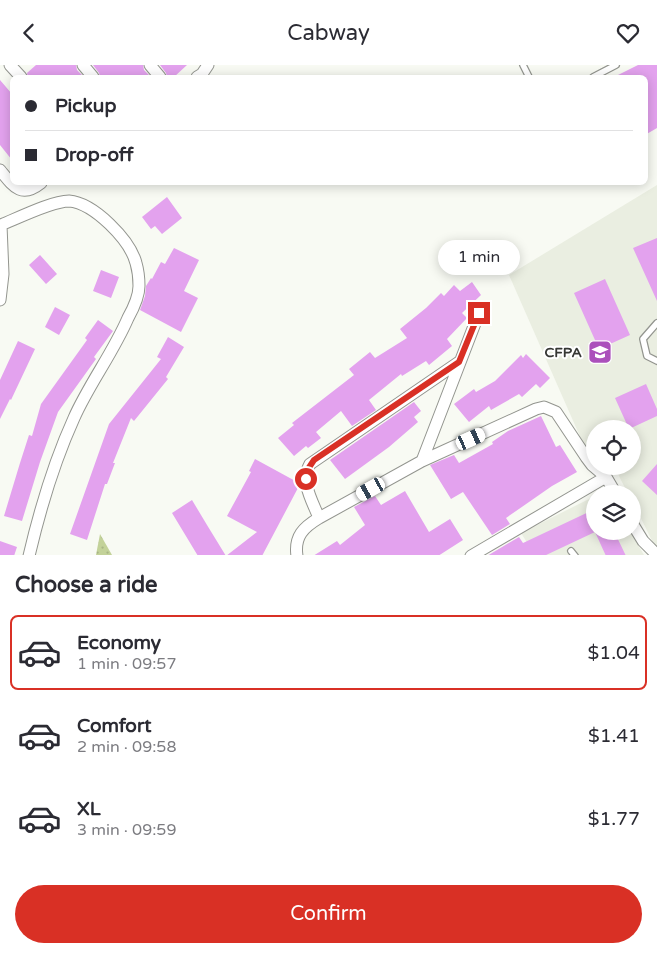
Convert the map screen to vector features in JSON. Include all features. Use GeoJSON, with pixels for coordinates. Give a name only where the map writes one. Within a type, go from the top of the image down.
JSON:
{"type":"FeatureCollection","features":[{"type":"Feature","properties":{"kind":"street"},"geometry":{"type":"LineString","coordinates":[[10,65],[19,75]]}},
{"type":"Feature","properties":{"kind":"street"},"geometry":{"type":"LineString","coordinates":[[83,65],[91,75]]}},
{"type":"Feature","properties":{"kind":"street"},"geometry":{"type":"LineString","coordinates":[[150,65],[158,75]]}},
{"type":"Feature","properties":{"kind":"street"},"geometry":{"type":"LineString","coordinates":[[200,75],[208,65]]}},
{"type":"Feature","properties":{"kind":"street"},"geometry":{"type":"LineString","coordinates":[[0,170],[10,182]]}},
{"type":"Feature","properties":{"kind":"street"},"geometry":{"type":"LineString","coordinates":[[12,185],[23,190],[38,185]]}},
{"type":"Feature","properties":{"kind":"street"},"geometry":{"type":"LineString","coordinates":[[0,300],[3,274],[1,222],[44,207],[69,201],[87,207],[108,223],[126,244],[136,263],[139,287],[135,304],[123,330],[74,416],[57,457],[29,555]]}},
{"type":"Feature","properties":{"kind":"street"},"geometry":{"type":"LineString","coordinates":[[422,461],[479,313]]}},
{"type":"Feature","properties":{"kind":"street"},"geometry":{"type":"LineString","coordinates":[[319,517],[306,485],[306,474],[310,464],[459,362]]}},
{"type":"Feature","properties":{"kind":"street"},"geometry":{"type":"LineString","coordinates":[[297,555],[296,547],[301,533],[319,517],[422,461],[544,407],[556,412],[586,457],[606,477],[611,485]]}},
{"type":"Feature","properties":{"kind":"street"},"geometry":{"type":"LineString","coordinates":[[471,555],[489,551],[606,477]]}},
{"type":"Feature","properties":{"kind":"street"},"geometry":{"type":"LineString","coordinates":[[641,538],[657,555]]}},
{"type":"Feature","properties":{"kind":"lane"},"geometry":{"type":"LineString","coordinates":[[596,75],[616,65]]}},
{"type":"Feature","properties":{"kind":"lane"},"geometry":{"type":"LineString","coordinates":[[657,323],[643,339],[647,357],[657,361]]}},
{"type":"Feature","properties":{"kind":"shaded area","name":"CFPA"},"geometry":{"type":"Polygon","coordinates":[[[657,185],[657,548],[641,518],[641,485],[624,485],[618,475],[641,475],[641,420],[586,420],[586,450],[509,275],[657,185]]]}},
{"type":"Feature","properties":{"kind":"shaded area"},"geometry":{"type":"Polygon","coordinates":[[[586,500],[586,540],[635,540],[644,555],[535,555],[521,533],[586,500]]]}},
{"type":"Feature","properties":{"kind":"green space"},"geometry":{"type":"Polygon","coordinates":[[[100,534],[112,555],[96,555],[100,534]]]}},
{"type":"Feature","properties":{"kind":"building"},"geometry":{"type":"Polygon","coordinates":[[[36,65],[76,65],[77,70],[82,75],[28,75],[27,73],[36,65]]]}},
{"type":"Feature","properties":{"kind":"building"},"geometry":{"type":"Polygon","coordinates":[[[93,65],[143,65],[144,70],[149,75],[100,75],[93,65]]]}},
{"type":"Feature","properties":{"kind":"building"},"geometry":{"type":"Polygon","coordinates":[[[160,65],[187,65],[176,75],[166,75],[160,65]]]}},
{"type":"Feature","properties":{"kind":"building"},"geometry":{"type":"Polygon","coordinates":[[[638,65],[657,65],[657,128],[648,133],[648,75],[618,75],[638,65]]]}},
{"type":"Feature","properties":{"kind":"building"},"geometry":{"type":"Polygon","coordinates":[[[0,80],[10,92],[10,158],[0,145],[0,80]]]}},
{"type":"Feature","properties":{"kind":"building"},"geometry":{"type":"Polygon","coordinates":[[[167,197],[182,218],[162,234],[155,226],[151,229],[142,217],[167,197]]]}},
{"type":"Feature","properties":{"kind":"building"},"geometry":{"type":"Polygon","coordinates":[[[657,238],[657,301],[633,248],[657,238]]]}},
{"type":"Feature","properties":{"kind":"building"},"geometry":{"type":"Polygon","coordinates":[[[174,248],[199,260],[184,291],[198,298],[181,332],[140,310],[146,286],[161,262],[165,264],[174,248]]]}},
{"type":"Feature","properties":{"kind":"building"},"geometry":{"type":"Polygon","coordinates":[[[40,255],[57,274],[46,284],[29,265],[40,255]]]}},
{"type":"Feature","properties":{"kind":"building"},"geometry":{"type":"Polygon","coordinates":[[[101,270],[119,277],[111,298],[93,291],[101,270]]]}},
{"type":"Feature","properties":{"kind":"building"},"geometry":{"type":"Polygon","coordinates":[[[605,279],[630,335],[599,349],[574,293],[605,279]]]}},
{"type":"Feature","properties":{"kind":"building"},"geometry":{"type":"Polygon","coordinates":[[[472,282],[481,295],[462,313],[467,318],[447,339],[452,346],[429,365],[426,361],[402,376],[401,374],[369,400],[376,410],[352,426],[341,411],[316,432],[321,438],[308,448],[306,446],[294,456],[278,438],[294,425],[292,423],[354,375],[349,369],[370,352],[375,358],[407,338],[400,329],[441,293],[444,296],[454,285],[460,291],[472,282]]]}},
{"type":"Feature","properties":{"kind":"building"},"geometry":{"type":"Polygon","coordinates":[[[55,307],[70,315],[59,335],[45,327],[55,307]]]}},
{"type":"Feature","properties":{"kind":"building"},"geometry":{"type":"Polygon","coordinates":[[[98,320],[113,331],[94,357],[96,359],[58,412],[22,521],[4,516],[29,435],[32,436],[41,404],[87,340],[85,338],[98,320]]]}},
{"type":"Feature","properties":{"kind":"building"},"geometry":{"type":"Polygon","coordinates":[[[168,337],[184,347],[166,377],[168,379],[134,421],[131,418],[113,463],[115,463],[107,484],[105,484],[87,540],[70,534],[109,424],[161,359],[157,357],[168,337]]]}},
{"type":"Feature","properties":{"kind":"building"},"geometry":{"type":"Polygon","coordinates":[[[18,341],[35,349],[0,419],[0,380],[18,341]]]}},
{"type":"Feature","properties":{"kind":"building"},"geometry":{"type":"Polygon","coordinates":[[[526,354],[550,378],[540,388],[536,384],[522,397],[519,394],[491,410],[489,406],[469,422],[454,404],[474,389],[476,392],[495,381],[521,355],[523,358],[526,354]]]}},
{"type":"Feature","properties":{"kind":"building"},"geometry":{"type":"Polygon","coordinates":[[[646,384],[657,409],[657,416],[641,423],[641,420],[625,420],[615,398],[646,384]]]}},
{"type":"Feature","properties":{"kind":"building"},"geometry":{"type":"Polygon","coordinates":[[[414,402],[421,411],[414,417],[418,422],[389,447],[345,479],[330,460],[414,402]]]}},
{"type":"Feature","properties":{"kind":"building"},"geometry":{"type":"Polygon","coordinates":[[[541,416],[556,447],[560,445],[577,472],[552,486],[506,518],[510,524],[492,535],[463,492],[451,499],[430,465],[454,455],[459,463],[493,444],[492,442],[508,431],[541,416]]]}},
{"type":"Feature","properties":{"kind":"building"},"geometry":{"type":"Polygon","coordinates":[[[255,459],[299,483],[299,486],[263,555],[227,555],[257,532],[227,516],[251,472],[249,471],[255,459]]]}},
{"type":"Feature","properties":{"kind":"building"},"geometry":{"type":"Polygon","coordinates":[[[657,464],[657,495],[642,481],[657,464]]]}},
{"type":"Feature","properties":{"kind":"building"},"geometry":{"type":"Polygon","coordinates":[[[405,491],[429,532],[450,519],[463,540],[440,555],[315,555],[337,541],[340,545],[365,525],[354,507],[375,496],[381,505],[405,491]]]}},
{"type":"Feature","properties":{"kind":"building"},"geometry":{"type":"Polygon","coordinates":[[[192,500],[225,555],[197,555],[172,513],[192,500]]]}},
{"type":"Feature","properties":{"kind":"building"},"geometry":{"type":"Polygon","coordinates":[[[586,513],[586,536],[546,555],[489,555],[519,537],[523,543],[586,513]]]}},
{"type":"Feature","properties":{"kind":"building"},"geometry":{"type":"Polygon","coordinates":[[[599,540],[618,540],[626,555],[606,555],[599,540]]]}},
{"type":"Feature","properties":{"kind":"building"},"geometry":{"type":"Polygon","coordinates":[[[0,541],[17,547],[14,555],[0,555],[0,541]]]}},
{"type":"Feature","properties":{"kind":"place","name":"CFPA"},"geometry":{"type":"Point","coordinates":[600,352]}},
{"type":"Feature","properties":{"kind":"route"},"geometry":{"type":"LineString","coordinates":[[306,479],[310,464],[314,460],[459,362],[479,313]]}}]}
